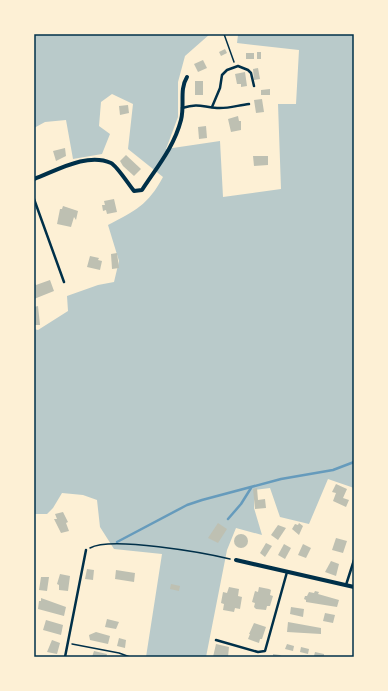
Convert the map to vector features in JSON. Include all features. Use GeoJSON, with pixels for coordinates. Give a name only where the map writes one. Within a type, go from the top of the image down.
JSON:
{"type":"FeatureCollection","features":[{"type":"Feature","properties":{"kind":"street"},"geometry":{"type":"LineString","coordinates":[[34,179],[84,161],[95,160],[112,163],[134,191],[142,190],[169,150],[181,119],[182,84],[187,77]]}},
{"type":"Feature","properties":{"kind":"street"},"geometry":{"type":"LineString","coordinates":[[236,560],[354,587]]}},
{"type":"Feature","properties":{"kind":"lane"},"geometry":{"type":"LineString","coordinates":[[212,107],[220,88],[222,75],[227,70],[235,67],[248,70],[251,73],[254,86]]}},
{"type":"Feature","properties":{"kind":"lane"},"geometry":{"type":"LineString","coordinates":[[182,108],[192,105],[217,108],[249,104]]}},
{"type":"Feature","properties":{"kind":"lane"},"geometry":{"type":"LineString","coordinates":[[34,199],[64,282]]}},
{"type":"Feature","properties":{"kind":"lane"},"geometry":{"type":"LineString","coordinates":[[64,657],[86,550]]}},
{"type":"Feature","properties":{"kind":"lane"},"geometry":{"type":"LineString","coordinates":[[346,585],[354,560]]}},
{"type":"Feature","properties":{"kind":"lane"},"geometry":{"type":"LineString","coordinates":[[216,640],[258,652],[265,651],[287,572]]}},
{"type":"Feature","properties":{"kind":"path"},"geometry":{"type":"LineString","coordinates":[[224,34],[235,67]]}},
{"type":"Feature","properties":{"kind":"path"},"geometry":{"type":"LineString","coordinates":[[86,550],[98,545],[130,545],[189,550],[236,560]]}},
{"type":"Feature","properties":{"kind":"path"},"geometry":{"type":"LineString","coordinates":[[68,643],[119,653],[130,657]]}},
{"type":"Feature","properties":{"kind":"shaded area"},"geometry":{"type":"Polygon","coordinates":[[[34,34],[210,34],[185,56],[178,82],[178,117],[166,149],[220,141],[223,197],[281,189],[278,104],[296,104],[299,50],[237,43],[238,35],[231,34],[354,34],[354,488],[328,479],[309,524],[280,517],[270,488],[254,490],[254,508],[262,535],[236,528],[227,550],[206,657],[146,657],[162,554],[114,549],[100,527],[97,500],[83,495],[62,493],[53,508],[47,514],[34,514],[34,329],[38,330],[68,311],[67,296],[98,285],[114,282],[119,261],[108,225],[126,216],[146,201],[163,177],[128,149],[133,104],[112,94],[101,102],[99,126],[110,134],[102,154],[73,159],[66,120],[45,122],[34,128],[34,34]]]}},
{"type":"Feature","properties":{"kind":"building"},"geometry":{"type":"Polygon","coordinates":[[[225,49],[227,53],[221,56],[219,52],[225,49]]]}},
{"type":"Feature","properties":{"kind":"building"},"geometry":{"type":"Polygon","coordinates":[[[257,52],[261,52],[261,59],[257,59],[257,52]]]}},
{"type":"Feature","properties":{"kind":"building"},"geometry":{"type":"Polygon","coordinates":[[[246,53],[254,53],[254,59],[246,59],[246,53]]]}},
{"type":"Feature","properties":{"kind":"building"},"geometry":{"type":"Polygon","coordinates":[[[203,60],[207,68],[198,72],[194,64],[203,60]]]}},
{"type":"Feature","properties":{"kind":"building"},"geometry":{"type":"Polygon","coordinates":[[[258,68],[260,79],[254,80],[253,69],[258,68]]]}},
{"type":"Feature","properties":{"kind":"building"},"geometry":{"type":"Polygon","coordinates":[[[245,72],[247,86],[241,87],[241,84],[237,84],[235,74],[245,72]]]}},
{"type":"Feature","properties":{"kind":"building"},"geometry":{"type":"Polygon","coordinates":[[[195,81],[203,81],[203,95],[195,95],[195,81]]]}},
{"type":"Feature","properties":{"kind":"building"},"geometry":{"type":"Polygon","coordinates":[[[270,89],[270,95],[261,95],[261,90],[270,89]]]}},
{"type":"Feature","properties":{"kind":"building"},"geometry":{"type":"Polygon","coordinates":[[[262,99],[264,112],[256,113],[254,100],[262,99]]]}},
{"type":"Feature","properties":{"kind":"building"},"geometry":{"type":"Polygon","coordinates":[[[128,105],[129,113],[120,115],[119,106],[128,105]]]}},
{"type":"Feature","properties":{"kind":"building"},"geometry":{"type":"Polygon","coordinates":[[[238,116],[239,121],[241,121],[241,130],[231,132],[228,119],[238,116]]]}},
{"type":"Feature","properties":{"kind":"building"},"geometry":{"type":"Polygon","coordinates":[[[206,126],[207,138],[199,139],[198,127],[206,126]]]}},
{"type":"Feature","properties":{"kind":"building"},"geometry":{"type":"Polygon","coordinates":[[[65,148],[66,156],[56,161],[53,151],[65,148]]]}},
{"type":"Feature","properties":{"kind":"building"},"geometry":{"type":"Polygon","coordinates":[[[126,155],[141,169],[134,176],[123,166],[120,161],[126,155]]]}},
{"type":"Feature","properties":{"kind":"building"},"geometry":{"type":"Polygon","coordinates":[[[253,156],[268,156],[268,165],[254,166],[253,156]]]}},
{"type":"Feature","properties":{"kind":"building"},"geometry":{"type":"Polygon","coordinates":[[[114,199],[117,212],[107,214],[106,210],[103,211],[102,205],[105,205],[104,201],[114,199]]]}},
{"type":"Feature","properties":{"kind":"building"},"geometry":{"type":"Polygon","coordinates":[[[63,206],[78,211],[76,220],[74,217],[71,227],[57,224],[60,209],[62,209],[63,206]]]}},
{"type":"Feature","properties":{"kind":"building"},"geometry":{"type":"Polygon","coordinates":[[[117,253],[119,268],[112,269],[111,254],[117,253]]]}},
{"type":"Feature","properties":{"kind":"building"},"geometry":{"type":"Polygon","coordinates":[[[90,256],[99,258],[98,260],[102,261],[100,270],[87,267],[90,256]]]}},
{"type":"Feature","properties":{"kind":"building"},"geometry":{"type":"Polygon","coordinates":[[[50,280],[54,291],[34,299],[34,281],[36,285],[50,280]]]}},
{"type":"Feature","properties":{"kind":"building"},"geometry":{"type":"Polygon","coordinates":[[[38,306],[40,325],[34,325],[34,307],[38,306]]]}},
{"type":"Feature","properties":{"kind":"building"},"geometry":{"type":"Polygon","coordinates":[[[336,484],[347,489],[343,498],[349,500],[346,507],[333,501],[336,493],[332,492],[336,484]]]}},
{"type":"Feature","properties":{"kind":"building"},"geometry":{"type":"Polygon","coordinates":[[[257,488],[258,500],[265,499],[266,508],[255,509],[253,489],[257,488]]]}},
{"type":"Feature","properties":{"kind":"building"},"geometry":{"type":"Polygon","coordinates":[[[63,512],[68,522],[66,523],[69,531],[61,533],[54,519],[57,519],[55,514],[63,512]]]}},
{"type":"Feature","properties":{"kind":"building"},"geometry":{"type":"Polygon","coordinates":[[[218,523],[227,529],[218,543],[208,538],[218,523]]]}},
{"type":"Feature","properties":{"kind":"building"},"geometry":{"type":"Polygon","coordinates":[[[299,523],[303,526],[299,535],[292,529],[295,524],[298,525],[299,523]]]}},
{"type":"Feature","properties":{"kind":"building"},"geometry":{"type":"Polygon","coordinates":[[[278,525],[286,528],[278,540],[271,535],[278,525]]]}},
{"type":"Feature","properties":{"kind":"building"},"geometry":{"type":"Polygon","coordinates":[[[241,534],[246,536],[248,541],[246,546],[241,548],[236,546],[234,541],[236,536],[241,534]]]}},
{"type":"Feature","properties":{"kind":"building"},"geometry":{"type":"Polygon","coordinates":[[[336,538],[347,541],[343,553],[332,550],[336,538]]]}},
{"type":"Feature","properties":{"kind":"building"},"geometry":{"type":"Polygon","coordinates":[[[266,543],[272,546],[265,557],[260,553],[266,543]]]}},
{"type":"Feature","properties":{"kind":"building"},"geometry":{"type":"Polygon","coordinates":[[[284,544],[291,548],[285,559],[278,555],[284,544]]]}},
{"type":"Feature","properties":{"kind":"building"},"geometry":{"type":"Polygon","coordinates":[[[303,544],[311,548],[306,558],[298,555],[303,544]]]}},
{"type":"Feature","properties":{"kind":"building"},"geometry":{"type":"Polygon","coordinates":[[[331,561],[339,564],[336,576],[325,572],[331,561]]]}},
{"type":"Feature","properties":{"kind":"building"},"geometry":{"type":"Polygon","coordinates":[[[87,569],[94,570],[93,580],[85,579],[87,569]]]}},
{"type":"Feature","properties":{"kind":"building"},"geometry":{"type":"Polygon","coordinates":[[[116,570],[135,573],[134,582],[115,579],[116,570]]]}},
{"type":"Feature","properties":{"kind":"building"},"geometry":{"type":"Polygon","coordinates":[[[60,574],[70,576],[68,591],[59,590],[59,585],[57,584],[60,574]]]}},
{"type":"Feature","properties":{"kind":"building"},"geometry":{"type":"Polygon","coordinates":[[[41,577],[49,577],[47,591],[39,590],[41,577]]]}},
{"type":"Feature","properties":{"kind":"building"},"geometry":{"type":"Polygon","coordinates":[[[171,584],[180,586],[179,591],[170,589],[171,584]]]}},
{"type":"Feature","properties":{"kind":"building"},"geometry":{"type":"Polygon","coordinates":[[[229,587],[239,589],[238,596],[242,597],[240,609],[235,608],[234,612],[223,610],[224,604],[221,603],[223,592],[227,593],[229,587]]]}},
{"type":"Feature","properties":{"kind":"building"},"geometry":{"type":"Polygon","coordinates":[[[259,587],[271,590],[270,595],[273,596],[270,606],[267,606],[266,610],[256,609],[254,607],[255,603],[252,602],[255,591],[258,592],[259,587]]]}},
{"type":"Feature","properties":{"kind":"building"},"geometry":{"type":"Polygon","coordinates":[[[315,591],[319,592],[318,594],[339,600],[337,607],[306,602],[304,599],[305,596],[307,596],[309,592],[314,593],[315,591]]]}},
{"type":"Feature","properties":{"kind":"building"},"geometry":{"type":"Polygon","coordinates":[[[41,598],[66,607],[64,616],[38,609],[41,598]]]}},
{"type":"Feature","properties":{"kind":"building"},"geometry":{"type":"Polygon","coordinates":[[[291,607],[304,609],[303,617],[290,614],[291,607]]]}},
{"type":"Feature","properties":{"kind":"building"},"geometry":{"type":"Polygon","coordinates":[[[325,613],[335,615],[333,623],[323,621],[325,613]]]}},
{"type":"Feature","properties":{"kind":"building"},"geometry":{"type":"Polygon","coordinates":[[[107,619],[119,622],[116,629],[105,627],[107,619]]]}},
{"type":"Feature","properties":{"kind":"building"},"geometry":{"type":"Polygon","coordinates":[[[46,620],[63,625],[61,635],[43,630],[46,620]]]}},
{"type":"Feature","properties":{"kind":"building"},"geometry":{"type":"Polygon","coordinates":[[[288,622],[321,628],[321,634],[287,632],[288,622]]]}},
{"type":"Feature","properties":{"kind":"building"},"geometry":{"type":"Polygon","coordinates":[[[254,623],[266,627],[259,643],[248,639],[254,623]]]}},
{"type":"Feature","properties":{"kind":"building"},"geometry":{"type":"Polygon","coordinates":[[[96,632],[110,636],[108,644],[90,640],[89,635],[96,632]]]}},
{"type":"Feature","properties":{"kind":"building"},"geometry":{"type":"Polygon","coordinates":[[[119,638],[126,640],[125,648],[117,646],[119,638]]]}},
{"type":"Feature","properties":{"kind":"building"},"geometry":{"type":"Polygon","coordinates":[[[52,640],[60,643],[57,654],[47,652],[52,640]]]}},
{"type":"Feature","properties":{"kind":"building"},"geometry":{"type":"Polygon","coordinates":[[[216,644],[229,647],[228,657],[213,657],[216,644]]]}},
{"type":"Feature","properties":{"kind":"building"},"geometry":{"type":"Polygon","coordinates":[[[287,644],[294,646],[293,651],[285,649],[287,644]]]}},
{"type":"Feature","properties":{"kind":"building"},"geometry":{"type":"Polygon","coordinates":[[[301,647],[309,649],[308,654],[300,652],[301,647]]]}},
{"type":"Feature","properties":{"kind":"building"},"geometry":{"type":"Polygon","coordinates":[[[94,651],[107,654],[106,657],[92,657],[94,651]]]}},
{"type":"Feature","properties":{"kind":"building"},"geometry":{"type":"Polygon","coordinates":[[[315,652],[324,654],[324,657],[314,656],[315,652]]]}},
{"type":"Feature","properties":{"kind":"building"},"geometry":{"type":"Polygon","coordinates":[[[273,654],[280,655],[283,657],[273,657],[273,654]]]}},
{"type":"Feature","properties":{"kind":"waterway"},"geometry":{"type":"LineString","coordinates":[[117,542],[187,505],[281,479],[333,470],[354,462]]}},
{"type":"Feature","properties":{"kind":"waterway"},"geometry":{"type":"LineString","coordinates":[[228,519],[241,504],[251,488]]}}]}
